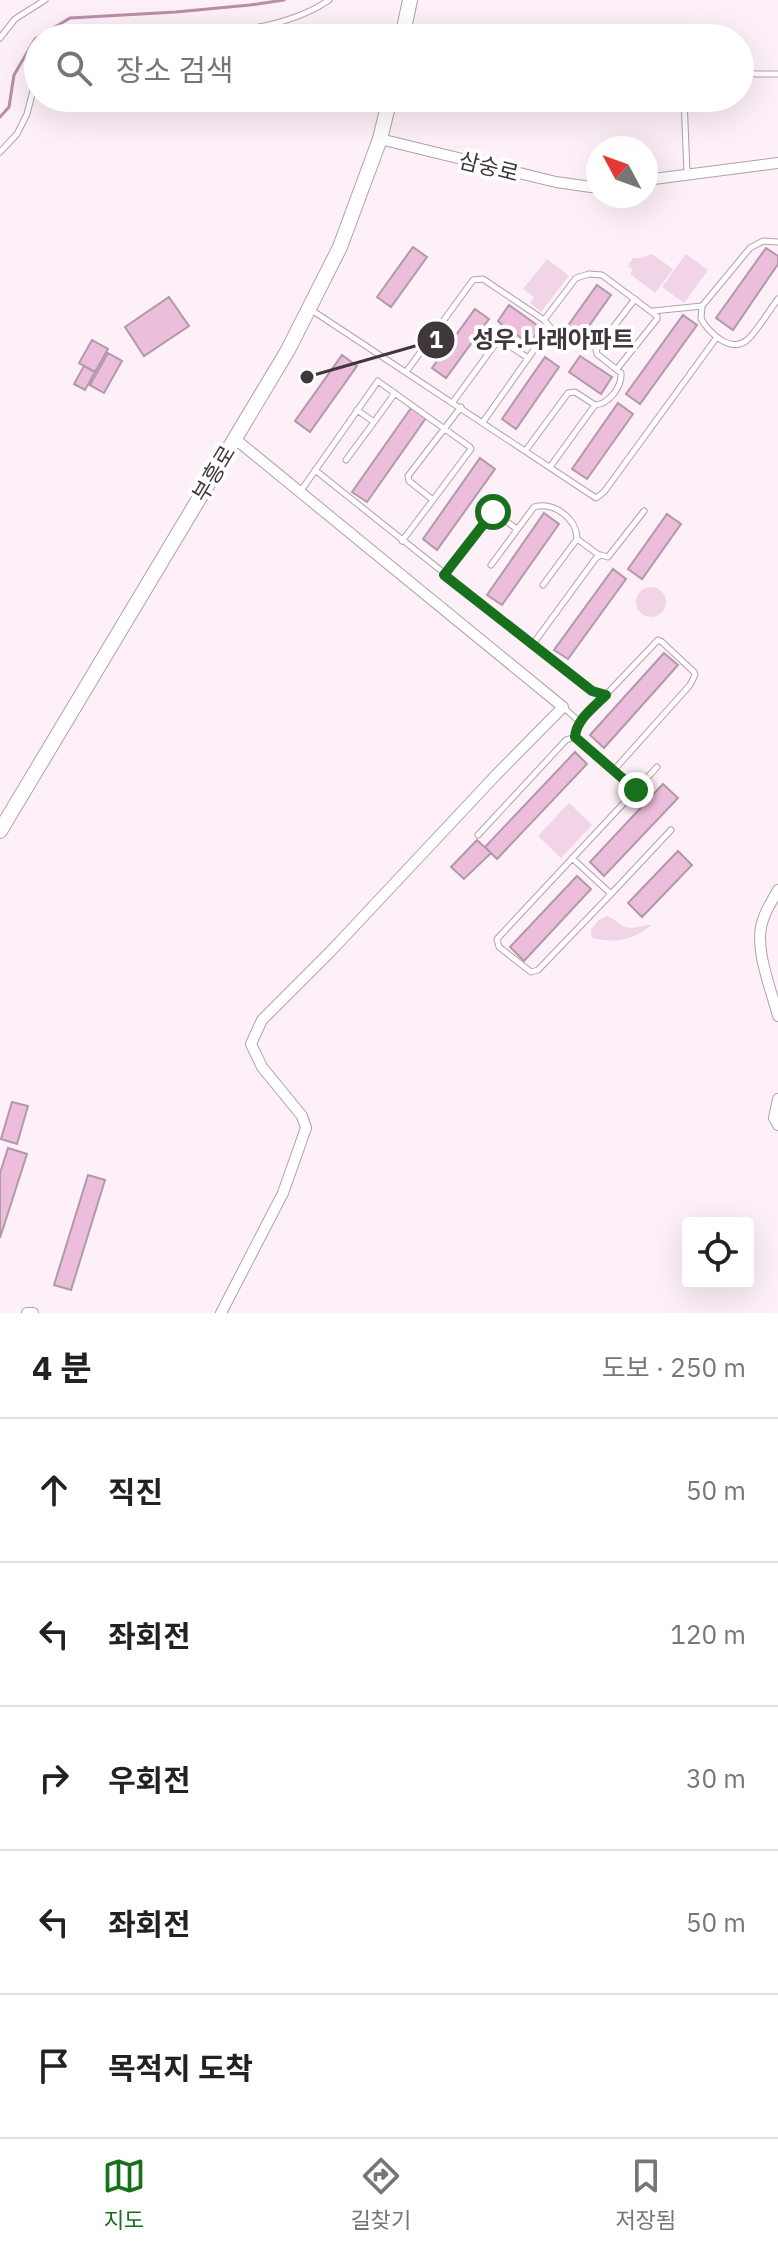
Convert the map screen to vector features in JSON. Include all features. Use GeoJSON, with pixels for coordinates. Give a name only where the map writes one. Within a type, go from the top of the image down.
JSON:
{"type":"FeatureCollection","features":[{"type":"Feature","properties":{"kind":"main road"},"geometry":{"type":"LineString","coordinates":[[405,24],[410,0]]}},
{"type":"Feature","properties":{"kind":"main road","name":"부흥로"},"geometry":{"type":"LineString","coordinates":[[0,831],[288,350],[340,247],[380,139],[387,112]]}},
{"type":"Feature","properties":{"kind":"street","name":"삼숭로"},"geometry":{"type":"LineString","coordinates":[[380,139],[556,182],[586,186]]}},
{"type":"Feature","properties":{"kind":"street"},"geometry":{"type":"LineString","coordinates":[[658,179],[778,163]]}},
{"type":"Feature","properties":{"kind":"street"},"geometry":{"type":"LineString","coordinates":[[221,1313],[283,1193],[306,1128],[302,1116],[256,1057],[251,1044],[262,1020],[563,707],[234,438]]}},
{"type":"Feature","properties":{"kind":"street"},"geometry":{"type":"LineString","coordinates":[[778,890],[760,930],[760,948],[778,1016]]}},
{"type":"Feature","properties":{"kind":"street"},"geometry":{"type":"LineString","coordinates":[[778,1099],[774,1118],[778,1125]]}},
{"type":"Feature","properties":{"kind":"street"},"geometry":{"type":"LineString","coordinates":[[27,1313],[33,1313]]}},
{"type":"Feature","properties":{"kind":"lane"},"geometry":{"type":"LineString","coordinates":[[0,38],[15,19],[45,0]]}},
{"type":"Feature","properties":{"kind":"lane"},"geometry":{"type":"LineString","coordinates":[[269,24],[314,10],[329,0]]}},
{"type":"Feature","properties":{"kind":"lane"},"geometry":{"type":"LineString","coordinates":[[754,74],[778,74]]}},
{"type":"Feature","properties":{"kind":"lane"},"geometry":{"type":"LineString","coordinates":[[0,152],[17,134],[28,112]]}},
{"type":"Feature","properties":{"kind":"lane"},"geometry":{"type":"LineString","coordinates":[[685,112],[687,175]]}},
{"type":"Feature","properties":{"kind":"lane"},"geometry":{"type":"LineString","coordinates":[[778,242],[763,241],[750,248],[702,306],[701,319],[717,337],[738,344],[747,340],[778,299]]}},
{"type":"Feature","properties":{"kind":"lane"},"geometry":{"type":"LineString","coordinates":[[544,320],[576,278],[602,275],[657,316],[617,369]]}},
{"type":"Feature","properties":{"kind":"lane"},"geometry":{"type":"LineString","coordinates":[[406,372],[473,280],[483,279],[550,327],[483,422]]}},
{"type":"Feature","properties":{"kind":"lane"},"geometry":{"type":"LineString","coordinates":[[550,467],[595,405],[605,403],[616,390],[621,373],[596,350],[635,299]]}},
{"type":"Feature","properties":{"kind":"lane"},"geometry":{"type":"LineString","coordinates":[[652,311],[702,306]]}},
{"type":"Feature","properties":{"kind":"lane"},"geometry":{"type":"LineString","coordinates":[[309,309],[596,498],[601,496],[717,337]]}},
{"type":"Feature","properties":{"kind":"lane"},"geometry":{"type":"LineString","coordinates":[[453,402],[499,339],[528,358]]}},
{"type":"Feature","properties":{"kind":"lane"},"geometry":{"type":"LineString","coordinates":[[300,492],[376,382],[470,447],[471,451],[402,541]]}},
{"type":"Feature","properties":{"kind":"lane"},"geometry":{"type":"LineString","coordinates":[[526,450],[568,393],[575,392],[595,405]]}},
{"type":"Feature","properties":{"kind":"lane"},"geometry":{"type":"LineString","coordinates":[[346,460],[395,393]]}},
{"type":"Feature","properties":{"kind":"lane"},"geometry":{"type":"LineString","coordinates":[[433,500],[409,481],[408,476],[461,407]]}},
{"type":"Feature","properties":{"kind":"lane"},"geometry":{"type":"LineString","coordinates":[[357,410],[374,422]]}},
{"type":"Feature","properties":{"kind":"lane"},"geometry":{"type":"LineString","coordinates":[[315,470],[592,691],[606,695]]}},
{"type":"Feature","properties":{"kind":"lane"},"geometry":{"type":"LineString","coordinates":[[491,565],[534,507],[547,505],[573,522],[577,539],[543,585]]}},
{"type":"Feature","properties":{"kind":"lane"},"geometry":{"type":"LineString","coordinates":[[577,539],[599,555],[608,557],[644,511]]}},
{"type":"Feature","properties":{"kind":"lane"},"geometry":{"type":"LineString","coordinates":[[444,575],[493,512],[517,529]]}},
{"type":"Feature","properties":{"kind":"lane"},"geometry":{"type":"LineString","coordinates":[[533,644],[599,555]]}},
{"type":"Feature","properties":{"kind":"lane"},"geometry":{"type":"LineString","coordinates":[[575,737],[580,722],[658,640],[695,675],[690,685],[614,770]]}},
{"type":"Feature","properties":{"kind":"lane"},"geometry":{"type":"LineString","coordinates":[[563,707],[580,722]]}},
{"type":"Feature","properties":{"kind":"lane"},"geometry":{"type":"LineString","coordinates":[[575,737],[636,790]]}},
{"type":"Feature","properties":{"kind":"lane"},"geometry":{"type":"LineString","coordinates":[[478,835],[566,740],[575,737]]}},
{"type":"Feature","properties":{"kind":"lane"},"geometry":{"type":"LineString","coordinates":[[657,767],[498,937],[496,942],[499,947],[528,971],[535,972],[671,830]]}},
{"type":"Feature","properties":{"kind":"lane"},"geometry":{"type":"LineString","coordinates":[[572,858],[611,894]]}},
{"type":"Feature","properties":{"kind":"shaded area"},"geometry":{"type":"Polygon","coordinates":[[[652,254],[673,269],[655,293],[630,274],[633,270],[628,266],[633,258],[652,254]]]}},
{"type":"Feature","properties":{"kind":"shaded area"},"geometry":{"type":"Polygon","coordinates":[[[686,254],[708,270],[684,303],[662,287],[686,254]]]}},
{"type":"Feature","properties":{"kind":"shaded area"},"geometry":{"type":"Polygon","coordinates":[[[547,259],[569,276],[541,312],[530,303],[534,297],[523,289],[547,259]]]}},
{"type":"Feature","properties":{"kind":"shaded area"},"geometry":{"type":"Polygon","coordinates":[[[651,587],[662,591],[666,602],[662,613],[651,617],[640,613],[636,602],[640,591],[651,587]]]}},
{"type":"Feature","properties":{"kind":"shaded area"},"geometry":{"type":"Polygon","coordinates":[[[569,803],[592,825],[561,858],[538,836],[569,803]]]}},
{"type":"Feature","properties":{"kind":"shaded area"},"geometry":{"type":"Polygon","coordinates":[[[607,916],[628,928],[652,925],[624,939],[592,938],[591,929],[607,916]]]}},
{"type":"Feature","properties":{"kind":"building"},"geometry":{"type":"Polygon","coordinates":[[[413,247],[427,257],[391,307],[377,297],[413,247]]]}},
{"type":"Feature","properties":{"kind":"building"},"geometry":{"type":"Polygon","coordinates":[[[766,248],[778,256],[778,264],[733,330],[716,318],[766,248]]]}},
{"type":"Feature","properties":{"kind":"building"},"geometry":{"type":"Polygon","coordinates":[[[597,285],[611,295],[576,344],[562,334],[597,285]]]}},
{"type":"Feature","properties":{"kind":"building"},"geometry":{"type":"Polygon","coordinates":[[[169,297],[189,326],[144,356],[125,327],[169,297]]]}},
{"type":"Feature","properties":{"kind":"building"},"geometry":{"type":"Polygon","coordinates":[[[509,305],[541,328],[529,344],[517,335],[515,337],[498,321],[509,305]]]}},
{"type":"Feature","properties":{"kind":"building"},"geometry":{"type":"Polygon","coordinates":[[[475,309],[489,319],[446,378],[432,368],[475,309]]]}},
{"type":"Feature","properties":{"kind":"building"},"geometry":{"type":"Polygon","coordinates":[[[683,315],[697,325],[640,404],[626,394],[683,315]]]}},
{"type":"Feature","properties":{"kind":"building"},"geometry":{"type":"Polygon","coordinates":[[[92,340],[108,349],[95,372],[79,363],[92,340]]]}},
{"type":"Feature","properties":{"kind":"building"},"geometry":{"type":"Polygon","coordinates":[[[108,353],[122,361],[104,393],[90,385],[108,353]]]}},
{"type":"Feature","properties":{"kind":"building"},"geometry":{"type":"Polygon","coordinates":[[[342,355],[357,366],[310,432],[295,421],[342,355]]]}},
{"type":"Feature","properties":{"kind":"building"},"geometry":{"type":"Polygon","coordinates":[[[580,356],[612,377],[601,394],[569,372],[580,356]]]}},
{"type":"Feature","properties":{"kind":"building"},"geometry":{"type":"Polygon","coordinates":[[[545,357],[559,367],[516,429],[502,419],[545,357]]]}},
{"type":"Feature","properties":{"kind":"building"},"geometry":{"type":"Polygon","coordinates":[[[84,366],[95,372],[85,390],[74,384],[84,366]]]}},
{"type":"Feature","properties":{"kind":"building"},"geometry":{"type":"Polygon","coordinates":[[[618,403],[633,414],[587,479],[572,469],[618,403]]]}},
{"type":"Feature","properties":{"kind":"building"},"geometry":{"type":"Polygon","coordinates":[[[411,408],[426,418],[367,502],[352,492],[411,408]]]}},
{"type":"Feature","properties":{"kind":"building"},"geometry":{"type":"Polygon","coordinates":[[[480,458],[495,469],[437,550],[423,539],[480,458]]]}},
{"type":"Feature","properties":{"kind":"building"},"geometry":{"type":"Polygon","coordinates":[[[544,513],[559,524],[502,605],[487,595],[544,513]]]}},
{"type":"Feature","properties":{"kind":"building"},"geometry":{"type":"Polygon","coordinates":[[[667,514],[681,524],[642,579],[628,569],[667,514]]]}},
{"type":"Feature","properties":{"kind":"building"},"geometry":{"type":"Polygon","coordinates":[[[613,569],[626,579],[568,659],[554,650],[613,569]]]}},
{"type":"Feature","properties":{"kind":"building"},"geometry":{"type":"Polygon","coordinates":[[[664,653],[678,665],[604,748],[590,735],[664,653]]]}},
{"type":"Feature","properties":{"kind":"building"},"geometry":{"type":"Polygon","coordinates":[[[575,752],[587,764],[497,859],[485,847],[575,752]]]}},
{"type":"Feature","properties":{"kind":"building"},"geometry":{"type":"Polygon","coordinates":[[[663,784],[678,798],[604,876],[590,862],[663,784]]]}},
{"type":"Feature","properties":{"kind":"building"},"geometry":{"type":"Polygon","coordinates":[[[477,840],[491,853],[464,879],[451,867],[477,840]]]}},
{"type":"Feature","properties":{"kind":"building"},"geometry":{"type":"Polygon","coordinates":[[[678,851],[692,865],[642,917],[628,903],[678,851]]]}},
{"type":"Feature","properties":{"kind":"building"},"geometry":{"type":"Polygon","coordinates":[[[577,876],[591,889],[524,961],[510,947],[577,876]]]}},
{"type":"Feature","properties":{"kind":"building"},"geometry":{"type":"Polygon","coordinates":[[[12,1102],[28,1106],[17,1144],[1,1139],[12,1102]]]}},
{"type":"Feature","properties":{"kind":"building"},"geometry":{"type":"Polygon","coordinates":[[[8,1148],[27,1154],[0,1238],[0,1173],[8,1148]]]}},
{"type":"Feature","properties":{"kind":"building"},"geometry":{"type":"Polygon","coordinates":[[[88,1175],[105,1180],[71,1290],[54,1285],[88,1175]]]}},
{"type":"Feature","properties":{"kind":"waterway"},"geometry":{"type":"LineString","coordinates":[[60,24],[70,18],[176,12],[284,0]]}},
{"type":"Feature","properties":{"kind":"waterway"},"geometry":{"type":"LineString","coordinates":[[0,117],[9,107],[14,75],[24,58]]}},
{"type":"Feature","properties":{"kind":"place","name":"성우.나래아파트"},"geometry":{"type":"Point","coordinates":[307,377]}},
{"type":"Feature","properties":{"kind":"route"},"geometry":{"type":"LineString","coordinates":[[493,512],[444,575],[592,691],[606,695],[580,722],[575,737],[636,790]]}}]}
